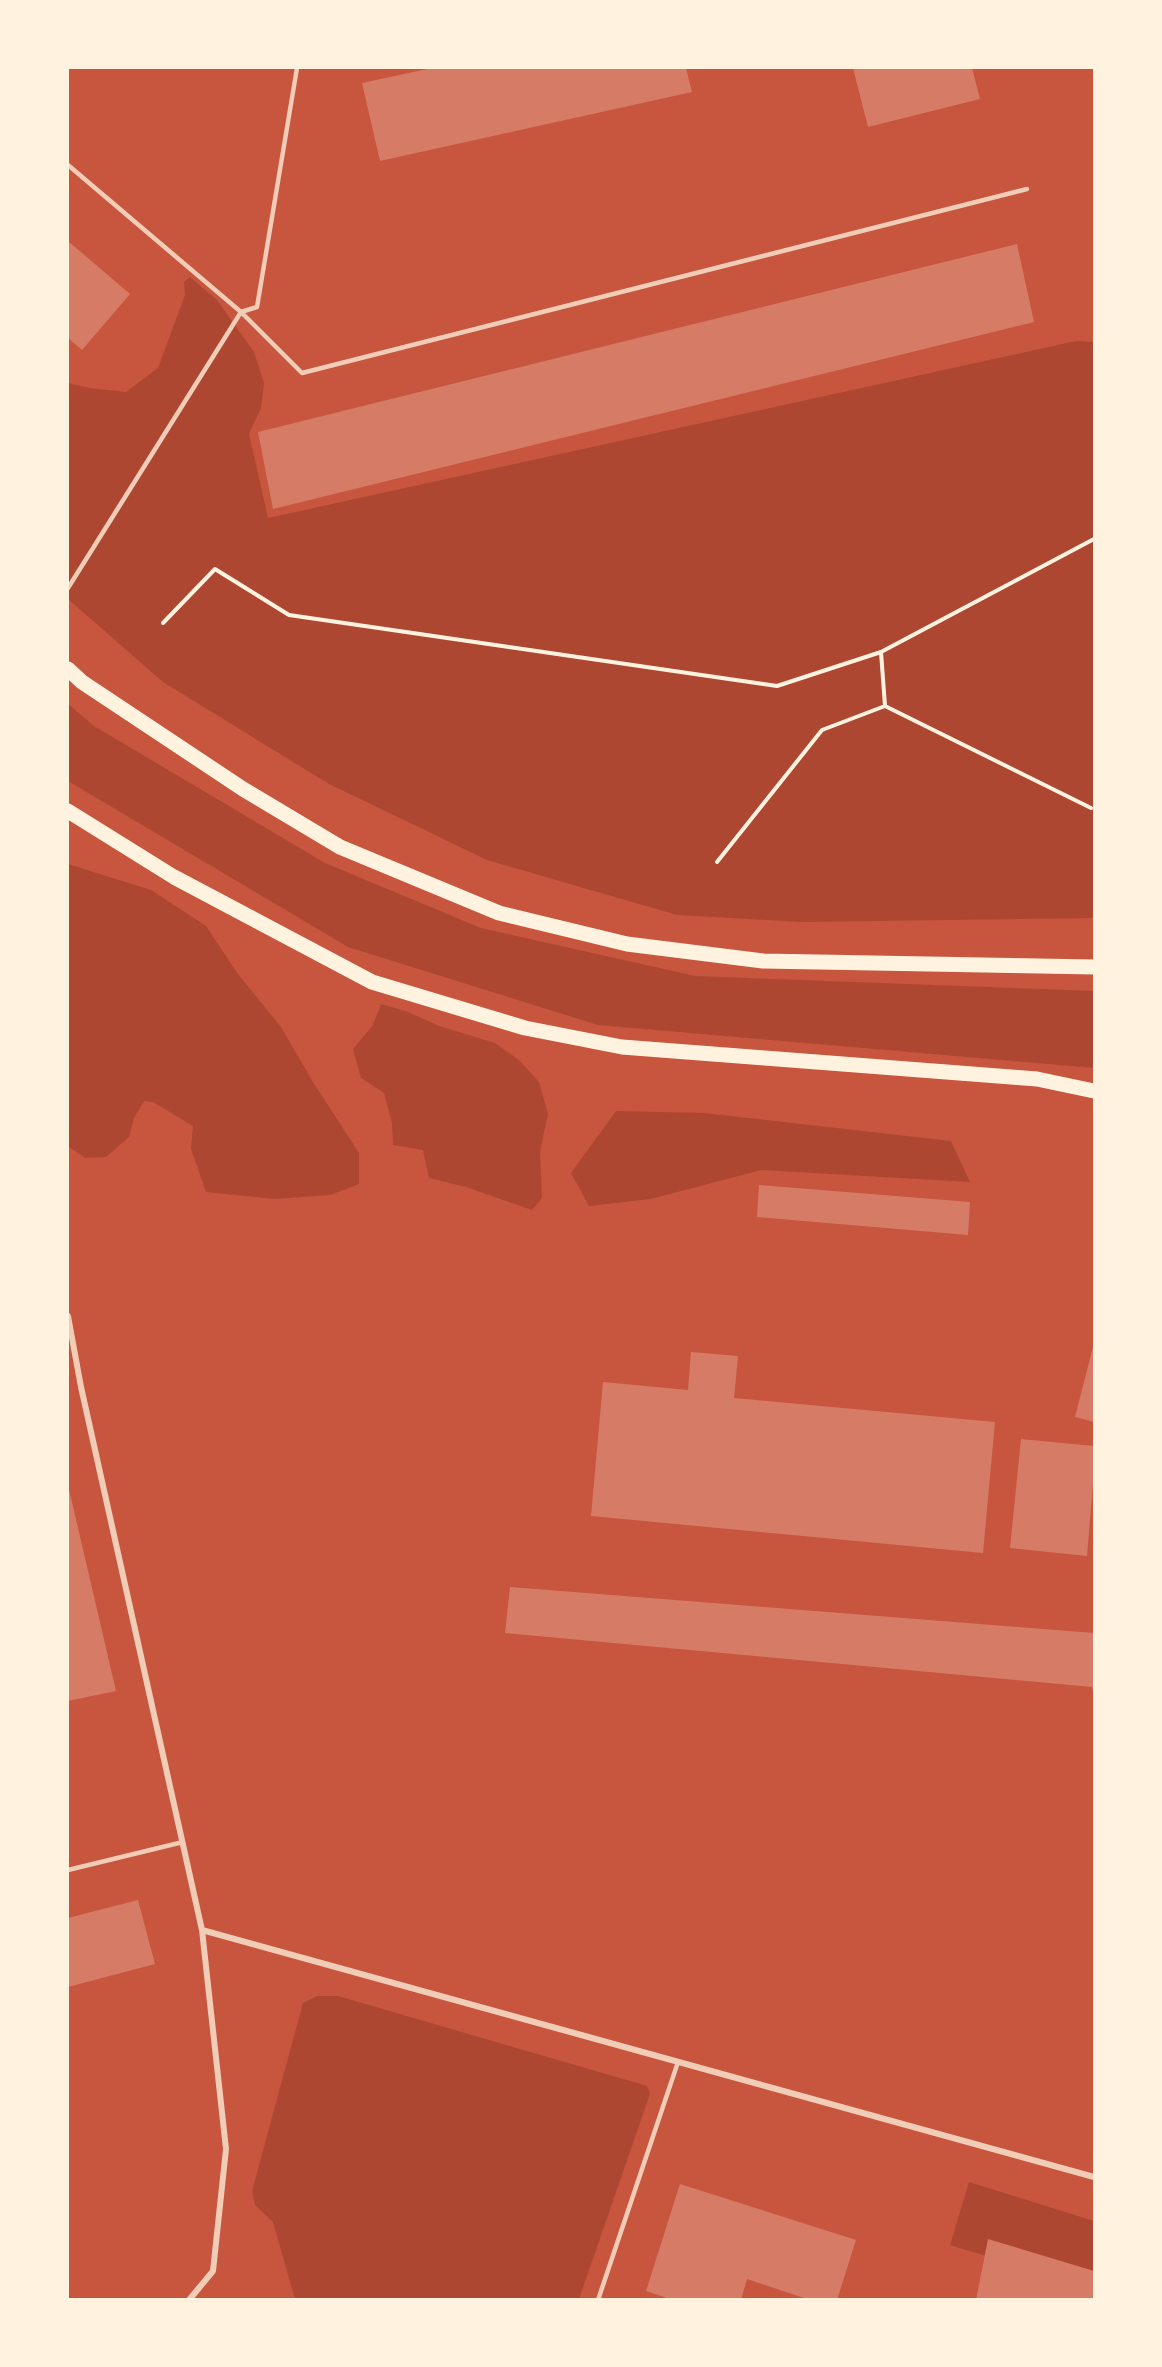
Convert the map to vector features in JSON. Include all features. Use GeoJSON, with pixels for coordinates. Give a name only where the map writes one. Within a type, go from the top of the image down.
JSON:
{"type":"FeatureCollection","features":[{"type":"Feature","properties":{"kind":"main road"},"geometry":{"type":"LineString","coordinates":[[68,669],[82,682],[243,789],[340,847],[500,913],[627,944],[763,961],[1095,967]]}},
{"type":"Feature","properties":{"kind":"main road"},"geometry":{"type":"LineString","coordinates":[[68,811],[174,877],[372,982],[525,1028],[622,1047],[1037,1079],[1095,1091]]}},
{"type":"Feature","properties":{"kind":"street"},"geometry":{"type":"LineString","coordinates":[[68,1316],[81,1387],[202,1930],[226,2149],[213,2271],[189,2300]]}},
{"type":"Feature","properties":{"kind":"street"},"geometry":{"type":"LineString","coordinates":[[202,1930],[1095,2177]]}},
{"type":"Feature","properties":{"kind":"lane"},"geometry":{"type":"LineString","coordinates":[[68,588],[241,312],[257,307],[297,68]]}},
{"type":"Feature","properties":{"kind":"lane"},"geometry":{"type":"LineString","coordinates":[[68,165],[241,312],[302,373],[1027,189]]}},
{"type":"Feature","properties":{"kind":"lane"},"geometry":{"type":"LineString","coordinates":[[68,1870],[183,1842]]}},
{"type":"Feature","properties":{"kind":"lane"},"geometry":{"type":"LineString","coordinates":[[598,2300],[678,2062]]}},
{"type":"Feature","properties":{"kind":"path"},"geometry":{"type":"LineString","coordinates":[[163,623],[215,569],[289,615],[777,686],[881,652],[1095,538]]}},
{"type":"Feature","properties":{"kind":"path"},"geometry":{"type":"LineString","coordinates":[[881,652],[885,706]]}},
{"type":"Feature","properties":{"kind":"path"},"geometry":{"type":"LineString","coordinates":[[717,862],[822,730],[885,706],[1091,808]]}},
{"type":"Feature","properties":{"kind":"shaded area"},"geometry":{"type":"Polygon","coordinates":[[[190,277],[217,300],[254,352],[264,383],[261,408],[249,434],[268,518],[1076,341],[1094,342],[1094,918],[802,922],[677,915],[487,860],[329,784],[163,682],[68,599],[68,383],[126,392],[158,368],[185,295],[184,282],[190,277]]]}},
{"type":"Feature","properties":{"kind":"shaded area"},"geometry":{"type":"Polygon","coordinates":[[[68,704],[94,726],[325,863],[481,928],[695,976],[1094,991],[1094,1068],[598,1025],[348,947],[68,781],[68,704]]]}},
{"type":"Feature","properties":{"kind":"shaded area"},"geometry":{"type":"Polygon","coordinates":[[[68,864],[151,890],[206,926],[238,974],[281,1027],[359,1153],[359,1184],[330,1195],[275,1199],[206,1192],[191,1149],[193,1126],[153,1102],[144,1101],[134,1118],[129,1137],[106,1157],[85,1158],[68,1146],[68,864]]]}},
{"type":"Feature","properties":{"kind":"shaded area"},"geometry":{"type":"Polygon","coordinates":[[[381,1004],[408,1012],[439,1026],[495,1043],[519,1060],[539,1082],[548,1114],[540,1151],[542,1198],[532,1210],[466,1187],[429,1178],[423,1150],[393,1145],[392,1123],[384,1093],[361,1078],[353,1049],[373,1025],[381,1004]]]}},
{"type":"Feature","properties":{"kind":"shaded area"},"geometry":{"type":"Polygon","coordinates":[[[616,1111],[704,1113],[951,1141],[970,1182],[761,1170],[651,1199],[589,1206],[571,1173],[616,1111]]]}},
{"type":"Feature","properties":{"kind":"shaded area"},"geometry":{"type":"Polygon","coordinates":[[[317,1996],[338,1996],[647,2086],[650,2094],[579,2299],[295,2299],[273,2222],[255,2205],[252,2191],[303,2003],[317,1996]]]}},
{"type":"Feature","properties":{"kind":"shaded area"},"geometry":{"type":"Polygon","coordinates":[[[969,2182],[1094,2221],[1094,2289],[950,2245],[969,2182]]]}},
{"type":"Feature","properties":{"kind":"building"},"geometry":{"type":"Polygon","coordinates":[[[432,68],[686,68],[692,92],[380,161],[362,83],[432,68]]]}},
{"type":"Feature","properties":{"kind":"building"},"geometry":{"type":"Polygon","coordinates":[[[853,68],[972,68],[980,99],[868,127],[853,68]]]}},
{"type":"Feature","properties":{"kind":"building"},"geometry":{"type":"Polygon","coordinates":[[[68,241],[130,294],[82,350],[68,338],[68,241]]]}},
{"type":"Feature","properties":{"kind":"building"},"geometry":{"type":"Polygon","coordinates":[[[1017,244],[1034,322],[273,509],[258,432],[1017,244]]]}},
{"type":"Feature","properties":{"kind":"building"},"geometry":{"type":"Polygon","coordinates":[[[759,1185],[970,1202],[968,1235],[757,1217],[759,1185]]]}},
{"type":"Feature","properties":{"kind":"building"},"geometry":{"type":"Polygon","coordinates":[[[1094,1343],[1094,1422],[1075,1417],[1094,1343]]]}},
{"type":"Feature","properties":{"kind":"building"},"geometry":{"type":"Polygon","coordinates":[[[691,1352],[738,1356],[734,1398],[995,1422],[983,1553],[591,1516],[603,1382],[688,1390],[691,1352]]]}},
{"type":"Feature","properties":{"kind":"building"},"geometry":{"type":"Polygon","coordinates":[[[1021,1439],[1094,1446],[1087,1556],[1010,1548],[1021,1439]]]}},
{"type":"Feature","properties":{"kind":"building"},"geometry":{"type":"Polygon","coordinates":[[[68,1485],[116,1691],[68,1701],[68,1485]]]}},
{"type":"Feature","properties":{"kind":"building"},"geometry":{"type":"Polygon","coordinates":[[[510,1587],[1094,1633],[1094,1695],[1092,1687],[505,1633],[510,1587]]]}},
{"type":"Feature","properties":{"kind":"building"},"geometry":{"type":"Polygon","coordinates":[[[138,1900],[155,1964],[68,1987],[68,1918],[138,1900]]]}},
{"type":"Feature","properties":{"kind":"building"},"geometry":{"type":"Polygon","coordinates":[[[680,2184],[856,2240],[837,2300],[810,2300],[747,2279],[741,2300],[673,2300],[646,2291],[680,2184]]]}},
{"type":"Feature","properties":{"kind":"building"},"geometry":{"type":"Polygon","coordinates":[[[988,2239],[1094,2271],[1094,2300],[976,2300],[988,2239]]]}}]}
